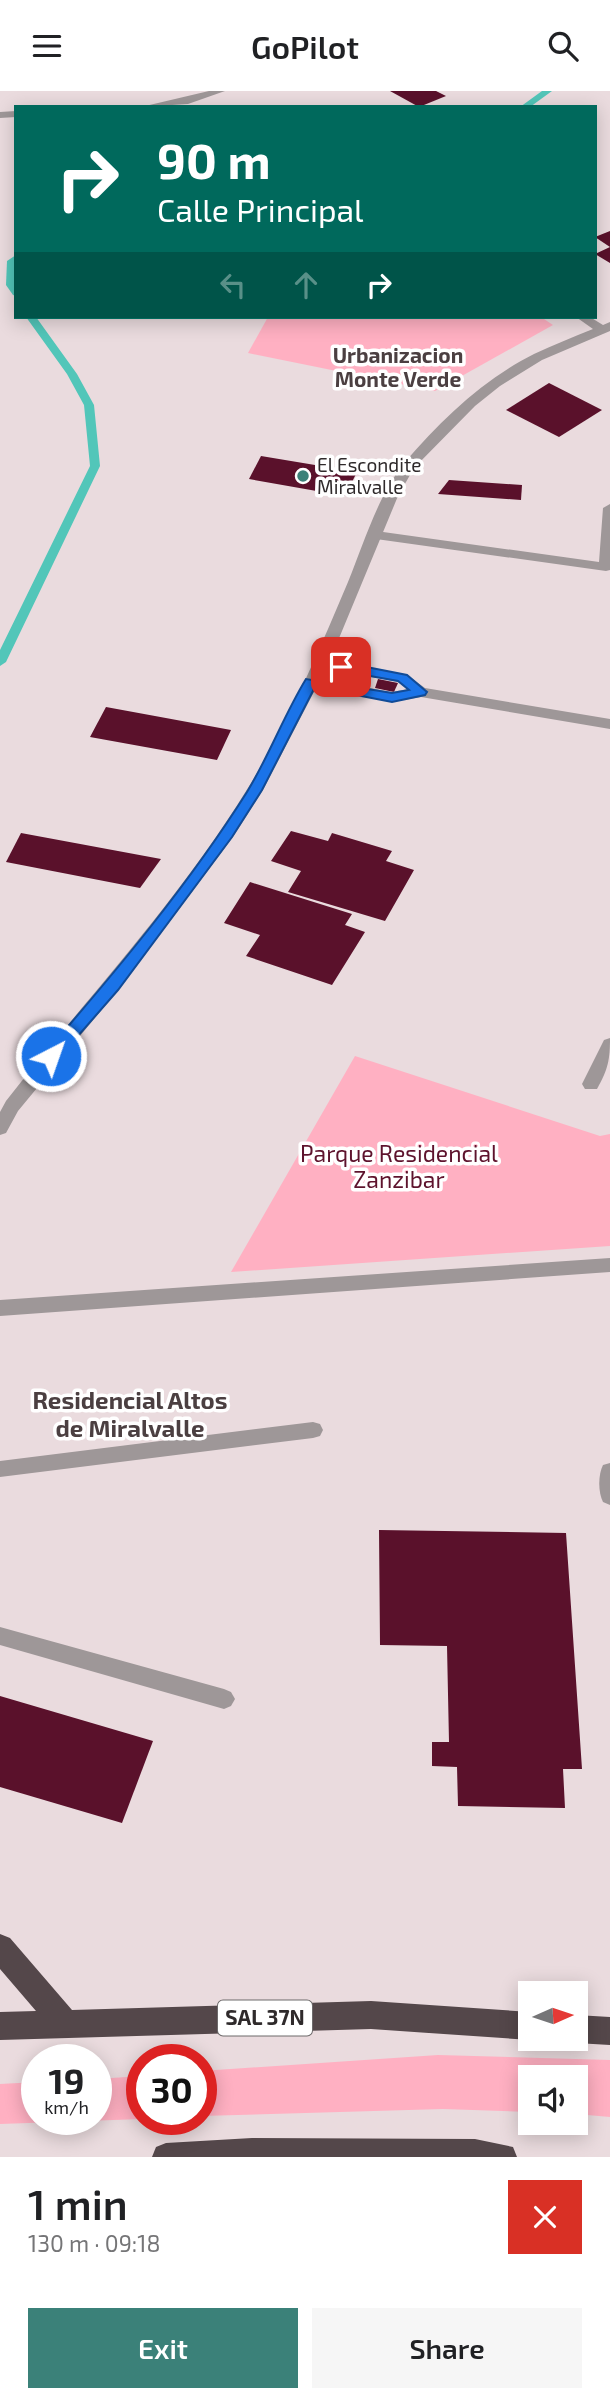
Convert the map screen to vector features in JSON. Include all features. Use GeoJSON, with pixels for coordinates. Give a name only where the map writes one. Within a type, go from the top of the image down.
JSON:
{"type":"FeatureCollection","features":[{"type":"Feature","properties":{"kind":"highway"},"geometry":{"type":"LineString","coordinates":[[0,1948],[65,2023]]}},
{"type":"Feature","properties":{"kind":"highway","name":"SAL 37N"},"geometry":{"type":"LineString","coordinates":[[0,2026],[371,2015],[518,2025]]}},
{"type":"Feature","properties":{"kind":"highway"},"geometry":{"type":"LineString","coordinates":[[588,2030],[610,2031]]}},
{"type":"Feature","properties":{"kind":"highway"},"geometry":{"type":"LineString","coordinates":[[166,2157],[252,2152],[475,2153],[503,2157]]}},
{"type":"Feature","properties":{"kind":"street"},"geometry":{"type":"LineString","coordinates":[[153,105],[220,91]]}},
{"type":"Feature","properties":{"kind":"street"},"geometry":{"type":"LineString","coordinates":[[587,319],[607,328]]}},
{"type":"Feature","properties":{"kind":"street"},"geometry":{"type":"LineString","coordinates":[[0,1128],[12,1106],[113,986],[227,833],[255,790],[321,663],[391,496],[409,466],[470,403],[495,383],[538,357],[607,328]]}},
{"type":"Feature","properties":{"kind":"street"},"geometry":{"type":"LineString","coordinates":[[376,535],[606,567],[610,508]]}},
{"type":"Feature","properties":{"kind":"street"},"geometry":{"type":"LineString","coordinates":[[321,663],[402,678],[421,692]]}},
{"type":"Feature","properties":{"kind":"street"},"geometry":{"type":"LineString","coordinates":[[311,682],[392,697],[421,692],[610,724]]}},
{"type":"Feature","properties":{"kind":"street"},"geometry":{"type":"LineString","coordinates":[[591,1084],[610,1044]]}},
{"type":"Feature","properties":{"kind":"street"},"geometry":{"type":"LineString","coordinates":[[0,1308],[610,1265]]}},
{"type":"Feature","properties":{"kind":"street"},"geometry":{"type":"LineString","coordinates":[[0,1469],[313,1430]]}},
{"type":"Feature","properties":{"kind":"street"},"geometry":{"type":"LineString","coordinates":[[610,1471],[610,1496]]}},
{"type":"Feature","properties":{"kind":"street"},"geometry":{"type":"LineString","coordinates":[[0,1636],[225,1699]]}},
{"type":"Feature","properties":{"kind":"green space"},"geometry":{"type":"Polygon","coordinates":[[[267,319],[544,319],[553,325],[435,391],[248,353],[267,319]]]}},
{"type":"Feature","properties":{"kind":"green space","name":"Parque Residencial Zanzibar"},"geometry":{"type":"Polygon","coordinates":[[[355,1056],[600,1136],[610,1134],[610,1246],[231,1272],[355,1056]]]}},
{"type":"Feature","properties":{"kind":"green space"},"geometry":{"type":"Polygon","coordinates":[[[438,2055],[610,2060],[610,2117],[588,2115],[588,2065],[518,2065],[518,2112],[443,2109],[217,2116],[217,2070],[438,2055]]]}},
{"type":"Feature","properties":{"kind":"green space"},"geometry":{"type":"Polygon","coordinates":[[[126,2077],[126,2120],[112,2120],[112,2078],[126,2077]]]}},
{"type":"Feature","properties":{"kind":"green space"},"geometry":{"type":"Polygon","coordinates":[[[21,2083],[21,2123],[0,2124],[0,2084],[21,2083]]]}},
{"type":"Feature","properties":{"kind":"building"},"geometry":{"type":"Polygon","coordinates":[[[390,91],[436,91],[446,96],[424,105],[415,105],[390,91]]]}},
{"type":"Feature","properties":{"kind":"building"},"geometry":{"type":"Polygon","coordinates":[[[610,231],[610,247],[597,238],[610,231]]]}},
{"type":"Feature","properties":{"kind":"building"},"geometry":{"type":"Polygon","coordinates":[[[610,247],[610,263],[597,255],[610,247]]]}},
{"type":"Feature","properties":{"kind":"building"},"geometry":{"type":"Polygon","coordinates":[[[549,383],[602,410],[559,437],[506,410],[549,383]]]}},
{"type":"Feature","properties":{"kind":"building","name":"El Escondite Miralvalle"},"geometry":{"type":"Polygon","coordinates":[[[261,456],[357,472],[345,496],[249,479],[261,456]]]}},
{"type":"Feature","properties":{"kind":"building"},"geometry":{"type":"Polygon","coordinates":[[[449,480],[522,485],[521,500],[438,494],[449,480]]]}},
{"type":"Feature","properties":{"kind":"building"},"geometry":{"type":"Polygon","coordinates":[[[378,679],[398,683],[394,692],[375,688],[378,679]]]}},
{"type":"Feature","properties":{"kind":"building"},"geometry":{"type":"Polygon","coordinates":[[[106,707],[231,730],[217,760],[90,737],[106,707]]]}},
{"type":"Feature","properties":{"kind":"building"},"geometry":{"type":"Polygon","coordinates":[[[291,831],[328,841],[332,833],[392,851],[386,861],[414,870],[385,921],[288,892],[301,871],[271,861],[291,831]]]}},
{"type":"Feature","properties":{"kind":"building"},"geometry":{"type":"Polygon","coordinates":[[[21,833],[161,859],[140,888],[6,862],[21,833]]]}},
{"type":"Feature","properties":{"kind":"building"},"geometry":{"type":"Polygon","coordinates":[[[250,882],[352,914],[345,925],[365,932],[332,985],[246,956],[260,935],[224,923],[250,882]]]}},
{"type":"Feature","properties":{"kind":"building"},"geometry":{"type":"Polygon","coordinates":[[[379,1530],[566,1533],[582,1769],[563,1769],[565,1808],[458,1806],[457,1767],[432,1766],[432,1742],[449,1742],[447,1646],[380,1645],[379,1530]]]}},
{"type":"Feature","properties":{"kind":"building"},"geometry":{"type":"Polygon","coordinates":[[[0,1696],[153,1741],[122,1823],[0,1787],[0,1696]]]}},
{"type":"Feature","properties":{"kind":"waterway"},"geometry":{"type":"LineString","coordinates":[[527,105],[548,91]]}},
{"type":"Feature","properties":{"kind":"waterway"},"geometry":{"type":"LineString","coordinates":[[14,260],[11,285],[14,290]]}},
{"type":"Feature","properties":{"kind":"waterway"},"geometry":{"type":"LineString","coordinates":[[0,662],[95,466],[89,405],[72,374],[32,319]]}},
{"type":"Feature","properties":{"kind":"place","name":"El Escondite Miralvalle"},"geometry":{"type":"Point","coordinates":[303,476]}},
{"type":"Feature","properties":{"kind":"district","name":"Urbanizacion Monte Verde"},"geometry":{"type":"Point","coordinates":[398,368]}},
{"type":"Feature","properties":{"kind":"district","name":"Residencial Altos de Miralvalle"},"geometry":{"type":"Point","coordinates":[130,1415]}},
{"type":"Feature","properties":{"kind":"route"},"geometry":{"type":"LineString","coordinates":[[51,1056],[113,986],[227,833],[255,790],[311,682],[392,697],[421,692],[406,679],[341,667]]}}]}
